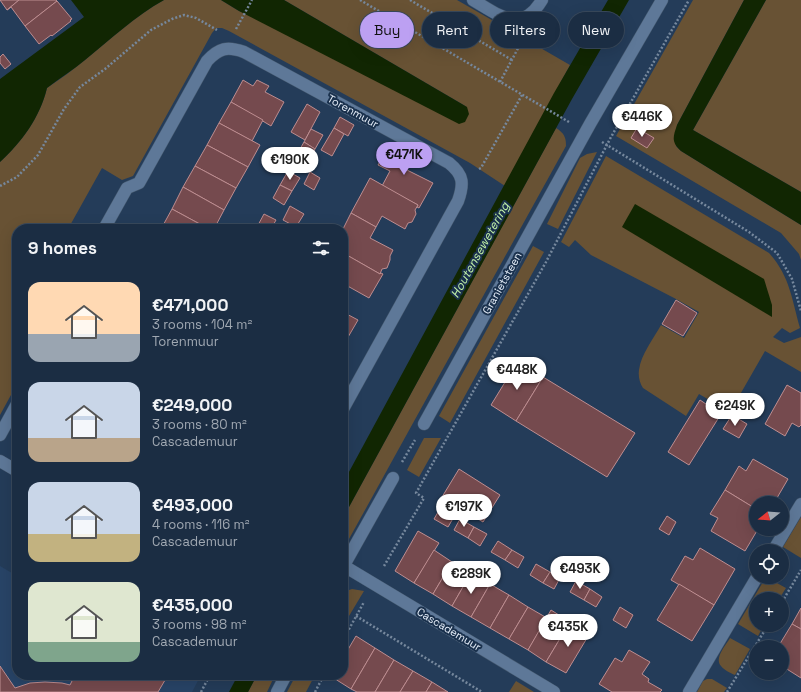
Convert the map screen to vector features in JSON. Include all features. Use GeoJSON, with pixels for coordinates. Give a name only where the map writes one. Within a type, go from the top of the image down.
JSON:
{"type":"FeatureCollection","features":[{"type":"Feature","properties":{"kind":"street"},"geometry":{"type":"LineString","coordinates":[[473,0],[495,12]]}},
{"type":"Feature","properties":{"kind":"street"},"geometry":{"type":"LineString","coordinates":[[532,12],[542,0]]}},
{"type":"Feature","properties":{"kind":"street","name":"Granietsteen"},"geometry":{"type":"LineString","coordinates":[[424,424],[662,0]]}},
{"type":"Feature","properties":{"kind":"street","name":"Torenmuur"},"geometry":{"type":"LineString","coordinates":[[107,224],[127,188],[139,183],[207,61],[215,53],[225,49],[234,48],[244,52],[449,163],[456,169],[462,178]]}},
{"type":"Feature","properties":{"kind":"street"},"geometry":{"type":"LineString","coordinates":[[348,400],[458,201],[462,188],[462,178]]}},
{"type":"Feature","properties":{"kind":"street"},"geometry":{"type":"LineString","coordinates":[[0,435],[12,413]]}},
{"type":"Feature","properties":{"kind":"street"},"geometry":{"type":"LineString","coordinates":[[0,461],[12,468]]}},
{"type":"Feature","properties":{"kind":"street"},"geometry":{"type":"LineString","coordinates":[[348,558],[393,478]]}},
{"type":"Feature","properties":{"kind":"street"},"geometry":{"type":"LineString","coordinates":[[777,544],[801,504]]}},
{"type":"Feature","properties":{"kind":"street","name":"Cascademuur"},"geometry":{"type":"LineString","coordinates":[[348,570],[554,692]]}},
{"type":"Feature","properties":{"kind":"street"},"geometry":{"type":"LineString","coordinates":[[689,692],[753,584]]}},
{"type":"Feature","properties":{"kind":"street"},"geometry":{"type":"LineString","coordinates":[[277,692],[283,680]]}},
{"type":"Feature","properties":{"kind":"path"},"geometry":{"type":"LineString","coordinates":[[238,24],[252,0]]}},
{"type":"Feature","properties":{"kind":"path"},"geometry":{"type":"LineString","coordinates":[[360,0],[568,122],[749,232],[777,253],[792,279],[801,311]]}},
{"type":"Feature","properties":{"kind":"path"},"geometry":{"type":"LineString","coordinates":[[410,0],[512,60]]}},
{"type":"Feature","properties":{"kind":"path"},"geometry":{"type":"LineString","coordinates":[[348,631],[424,498],[416,493],[546,262],[607,146],[688,0]]}},
{"type":"Feature","properties":{"kind":"path"},"geometry":{"type":"LineString","coordinates":[[0,186],[17,177],[38,155],[64,109],[80,87],[105,69],[151,30],[172,19],[184,15],[196,18],[220,31]]}},
{"type":"Feature","properties":{"kind":"path"},"geometry":{"type":"LineString","coordinates":[[500,82],[518,48]]}},
{"type":"Feature","properties":{"kind":"path"},"geometry":{"type":"LineString","coordinates":[[462,178],[481,168],[522,95]]}},
{"type":"Feature","properties":{"kind":"path"},"geometry":{"type":"LineString","coordinates":[[393,478],[424,424]]}},
{"type":"Feature","properties":{"kind":"path"},"geometry":{"type":"LineString","coordinates":[[788,592],[801,570]]}},
{"type":"Feature","properties":{"kind":"path"},"geometry":{"type":"LineString","coordinates":[[356,616],[482,692]]}},
{"type":"Feature","properties":{"kind":"path"},"geometry":{"type":"LineString","coordinates":[[727,692],[764,632]]}},
{"type":"Feature","properties":{"kind":"path"},"geometry":{"type":"LineString","coordinates":[[201,692],[207,680]]}},
{"type":"Feature","properties":{"kind":"path"},"geometry":{"type":"LineString","coordinates":[[314,692],[321,680]]}},
{"type":"Feature","properties":{"kind":"shaded area"},"geometry":{"type":"Polygon","coordinates":[[[164,0],[221,0],[239,11],[467,107],[366,48],[414,48],[414,12],[360,12],[360,44],[284,0],[457,0],[478,12],[422,12],[422,48],[482,48],[482,14],[490,19],[490,48],[540,48],[570,65],[505,186],[470,163],[229,31],[222,28],[216,28],[133,176],[122,180],[102,168],[71,224],[12,224],[12,393],[0,415],[0,162],[16,146],[35,119],[47,88],[80,64],[133,20],[164,0]]]}},
{"type":"Feature","properties":{"kind":"shaded area"},"geometry":{"type":"Polygon","coordinates":[[[693,0],[744,0],[677,125],[676,146],[681,151],[801,225],[801,260],[799,254],[781,233],[616,136],[693,0]]]}},
{"type":"Feature","properties":{"kind":"shaded area"},"geometry":{"type":"Polygon","coordinates":[[[766,0],[801,0],[801,192],[693,130],[766,0]]]}},
{"type":"Feature","properties":{"kind":"shaded area"},"geometry":{"type":"Polygon","coordinates":[[[556,128],[564,136],[566,146],[348,540],[348,509],[556,128]]]}},
{"type":"Feature","properties":{"kind":"shaded area"},"geometry":{"type":"Polygon","coordinates":[[[597,152],[558,229],[547,224],[580,158],[587,154],[597,152]]]}},
{"type":"Feature","properties":{"kind":"shaded area"},"geometry":{"type":"Polygon","coordinates":[[[606,156],[769,253],[782,270],[786,279],[800,328],[790,333],[782,328],[773,337],[784,343],[801,337],[801,372],[765,351],[730,412],[699,394],[686,416],[643,388],[639,377],[640,364],[645,352],[661,325],[684,338],[699,312],[591,255],[575,240],[569,247],[561,242],[606,156]]]}},
{"type":"Feature","properties":{"kind":"shaded area"},"geometry":{"type":"Polygon","coordinates":[[[533,246],[544,252],[450,423],[439,416],[533,246]]]}},
{"type":"Feature","properties":{"kind":"shaded area"},"geometry":{"type":"Polygon","coordinates":[[[424,438],[441,438],[419,477],[407,470],[424,438]]]}},
{"type":"Feature","properties":{"kind":"shaded area"},"geometry":{"type":"Polygon","coordinates":[[[801,517],[801,558],[789,551],[789,544],[785,544],[801,517]]]}},
{"type":"Feature","properties":{"kind":"shaded area"},"geometry":{"type":"Polygon","coordinates":[[[0,566],[12,573],[12,680],[198,680],[192,692],[0,692],[0,566]]]}},
{"type":"Feature","properties":{"kind":"shaded area"},"geometry":{"type":"Polygon","coordinates":[[[762,584],[779,584],[786,588],[783,592],[757,592],[762,584]]]}},
{"type":"Feature","properties":{"kind":"shaded area"},"geometry":{"type":"Polygon","coordinates":[[[352,589],[364,591],[348,618],[348,590],[352,589]]]}},
{"type":"Feature","properties":{"kind":"shaded area"},"geometry":{"type":"Polygon","coordinates":[[[749,606],[749,631],[738,624],[749,606]]]}},
{"type":"Feature","properties":{"kind":"shaded area"},"geometry":{"type":"Polygon","coordinates":[[[751,632],[760,632],[758,636],[751,632]]]}},
{"type":"Feature","properties":{"kind":"shaded area"},"geometry":{"type":"Polygon","coordinates":[[[730,638],[749,648],[735,675],[724,669],[719,663],[721,652],[730,638]]]}},
{"type":"Feature","properties":{"kind":"shaded area"},"geometry":{"type":"Polygon","coordinates":[[[712,679],[727,688],[724,692],[697,692],[703,681],[712,679]]]}},
{"type":"Feature","properties":{"kind":"shaded area"},"geometry":{"type":"Polygon","coordinates":[[[254,680],[273,680],[267,692],[248,692],[254,680]]]}},
{"type":"Feature","properties":{"kind":"shaded area"},"geometry":{"type":"Polygon","coordinates":[[[293,680],[312,680],[306,692],[287,692],[293,680]]]}},
{"type":"Feature","properties":{"kind":"shaded area"},"geometry":{"type":"Polygon","coordinates":[[[516,681],[534,692],[509,692],[516,681]]]}},
{"type":"Feature","properties":{"kind":"water"},"geometry":{"type":"Polygon","coordinates":[[[71,0],[164,0],[133,20],[80,64],[47,88],[35,119],[16,146],[0,162],[0,79],[84,17],[71,0]]]}},
{"type":"Feature","properties":{"kind":"water"},"geometry":{"type":"Polygon","coordinates":[[[221,0],[284,0],[360,44],[360,48],[366,48],[467,107],[469,114],[465,122],[459,124],[239,11],[221,0]]]}},
{"type":"Feature","properties":{"kind":"water"},"geometry":{"type":"Polygon","coordinates":[[[608,0],[629,0],[622,12],[601,12],[608,0]]]}},
{"type":"Feature","properties":{"kind":"water"},"geometry":{"type":"Polygon","coordinates":[[[744,0],[766,0],[693,130],[801,192],[801,225],[681,151],[674,142],[677,125],[744,0]]]}},
{"type":"Feature","properties":{"kind":"water","name":"Houtensewetering"},"geometry":{"type":"Polygon","coordinates":[[[580,48],[601,48],[348,509],[348,474],[554,93],[580,48]]]}},
{"type":"Feature","properties":{"kind":"water"},"geometry":{"type":"Polygon","coordinates":[[[635,204],[764,279],[772,305],[772,317],[622,227],[635,204]]]}},
{"type":"Feature","properties":{"kind":"water"},"geometry":{"type":"Polygon","coordinates":[[[235,680],[254,680],[248,692],[229,692],[235,680]]]}},
{"type":"Feature","properties":{"kind":"building"},"geometry":{"type":"Polygon","coordinates":[[[0,0],[19,0],[7,10],[0,0]]]}},
{"type":"Feature","properties":{"kind":"building"},"geometry":{"type":"Polygon","coordinates":[[[19,0],[57,1],[25,26],[11,7],[7,10],[19,0]]]}},
{"type":"Feature","properties":{"kind":"building"},"geometry":{"type":"Polygon","coordinates":[[[57,1],[72,19],[52,36],[51,35],[39,44],[25,26],[57,1]]]}},
{"type":"Feature","properties":{"kind":"building"},"geometry":{"type":"Polygon","coordinates":[[[3,54],[11,64],[5,69],[0,63],[0,57],[3,54]]]}},
{"type":"Feature","properties":{"kind":"building"},"geometry":{"type":"Polygon","coordinates":[[[243,80],[253,86],[257,80],[269,86],[265,92],[284,102],[271,126],[231,102],[243,80]]]}},
{"type":"Feature","properties":{"kind":"building"},"geometry":{"type":"Polygon","coordinates":[[[231,102],[263,120],[252,141],[219,123],[231,102]]]}},
{"type":"Feature","properties":{"kind":"building"},"geometry":{"type":"Polygon","coordinates":[[[307,104],[320,112],[305,140],[291,132],[307,104]]]}},
{"type":"Feature","properties":{"kind":"building"},"geometry":{"type":"Polygon","coordinates":[[[340,117],[354,125],[348,136],[334,128],[340,117]]]}},
{"type":"Feature","properties":{"kind":"building"},"geometry":{"type":"Polygon","coordinates":[[[219,123],[260,145],[248,167],[207,145],[219,123]]]}},
{"type":"Feature","properties":{"kind":"building"},"geometry":{"type":"Polygon","coordinates":[[[334,128],[344,134],[332,156],[321,150],[334,128]]]}},
{"type":"Feature","properties":{"kind":"building"},"geometry":{"type":"Polygon","coordinates":[[[637,128],[654,138],[647,148],[631,138],[637,128]]]}},
{"type":"Feature","properties":{"kind":"building"},"geometry":{"type":"Polygon","coordinates":[[[311,129],[323,135],[315,149],[304,142],[311,129]]]}},
{"type":"Feature","properties":{"kind":"building"},"geometry":{"type":"Polygon","coordinates":[[[304,142],[315,149],[308,162],[296,156],[304,142]]]}},
{"type":"Feature","properties":{"kind":"building"},"geometry":{"type":"Polygon","coordinates":[[[389,144],[414,157],[407,170],[433,183],[419,208],[417,207],[418,205],[382,186],[390,171],[378,165],[389,144]]]}},
{"type":"Feature","properties":{"kind":"building"},"geometry":{"type":"Polygon","coordinates":[[[207,145],[248,167],[236,188],[195,166],[207,145]]]}},
{"type":"Feature","properties":{"kind":"building"},"geometry":{"type":"Polygon","coordinates":[[[195,166],[236,188],[224,210],[183,187],[195,166]]]}},
{"type":"Feature","properties":{"kind":"building"},"geometry":{"type":"Polygon","coordinates":[[[288,171],[300,178],[292,191],[280,185],[288,171]]]}},
{"type":"Feature","properties":{"kind":"building"},"geometry":{"type":"Polygon","coordinates":[[[310,172],[320,178],[314,190],[304,184],[310,172]]]}},
{"type":"Feature","properties":{"kind":"building"},"geometry":{"type":"Polygon","coordinates":[[[370,178],[418,205],[412,222],[408,223],[405,229],[382,216],[376,227],[351,213],[370,178]]]}},
{"type":"Feature","properties":{"kind":"building"},"geometry":{"type":"Polygon","coordinates":[[[280,185],[292,191],[284,205],[273,198],[280,185]]]}},
{"type":"Feature","properties":{"kind":"building"},"geometry":{"type":"Polygon","coordinates":[[[183,187],[224,210],[217,224],[200,224],[172,209],[183,187]]]}},
{"type":"Feature","properties":{"kind":"building"},"geometry":{"type":"Polygon","coordinates":[[[290,206],[304,214],[298,224],[290,224],[283,220],[290,206]]]}},
{"type":"Feature","properties":{"kind":"building"},"geometry":{"type":"Polygon","coordinates":[[[172,209],[200,224],[164,224],[172,209]]]}},
{"type":"Feature","properties":{"kind":"building"},"geometry":{"type":"Polygon","coordinates":[[[351,213],[376,227],[370,238],[393,250],[387,268],[382,269],[380,274],[348,256],[348,224],[346,224],[351,213]]]}},
{"type":"Feature","properties":{"kind":"building"},"geometry":{"type":"Polygon","coordinates":[[[264,214],[276,220],[274,224],[259,224],[264,214]]]}},
{"type":"Feature","properties":{"kind":"building"},"geometry":{"type":"Polygon","coordinates":[[[348,256],[380,274],[383,274],[369,298],[348,286],[348,256]]]}},
{"type":"Feature","properties":{"kind":"building"},"geometry":{"type":"Polygon","coordinates":[[[676,300],[697,313],[683,336],[662,324],[676,300]]]}},
{"type":"Feature","properties":{"kind":"building"},"geometry":{"type":"Polygon","coordinates":[[[348,315],[358,320],[348,337],[348,315]]]}},
{"type":"Feature","properties":{"kind":"building"},"geometry":{"type":"Polygon","coordinates":[[[518,361],[543,377],[516,421],[491,405],[518,361]]]}},
{"type":"Feature","properties":{"kind":"building"},"geometry":{"type":"Polygon","coordinates":[[[543,377],[635,433],[607,477],[516,421],[543,377]]]}},
{"type":"Feature","properties":{"kind":"building"},"geometry":{"type":"Polygon","coordinates":[[[787,385],[801,393],[801,425],[799,427],[792,423],[785,436],[765,424],[787,385]]]}},
{"type":"Feature","properties":{"kind":"building"},"geometry":{"type":"Polygon","coordinates":[[[700,400],[721,414],[689,465],[668,452],[700,400]]]}},
{"type":"Feature","properties":{"kind":"building"},"geometry":{"type":"Polygon","coordinates":[[[732,415],[747,424],[739,438],[723,429],[732,415]]]}},
{"type":"Feature","properties":{"kind":"building"},"geometry":{"type":"Polygon","coordinates":[[[753,459],[788,479],[778,496],[749,496],[749,505],[725,490],[739,466],[746,471],[753,459]]]}},
{"type":"Feature","properties":{"kind":"building"},"geometry":{"type":"Polygon","coordinates":[[[459,469],[500,495],[483,522],[442,497],[459,469]]]}},
{"type":"Feature","properties":{"kind":"building"},"geometry":{"type":"Polygon","coordinates":[[[725,490],[749,505],[749,536],[754,536],[745,551],[711,531],[718,518],[710,514],[725,490]]]}},
{"type":"Feature","properties":{"kind":"building"},"geometry":{"type":"Polygon","coordinates":[[[441,507],[455,515],[448,527],[434,519],[441,507]]]}},
{"type":"Feature","properties":{"kind":"building"},"geometry":{"type":"Polygon","coordinates":[[[667,516],[676,522],[669,535],[659,529],[667,516]]]}},
{"type":"Feature","properties":{"kind":"building"},"geometry":{"type":"Polygon","coordinates":[[[460,519],[474,527],[468,538],[454,530],[460,519]]]}},
{"type":"Feature","properties":{"kind":"building"},"geometry":{"type":"Polygon","coordinates":[[[474,527],[487,534],[480,546],[468,538],[474,527]]]}},
{"type":"Feature","properties":{"kind":"building"},"geometry":{"type":"Polygon","coordinates":[[[418,531],[439,543],[414,583],[395,571],[418,531]]]}},
{"type":"Feature","properties":{"kind":"building"},"geometry":{"type":"Polygon","coordinates":[[[498,541],[512,550],[505,560],[491,552],[498,541]]]}},
{"type":"Feature","properties":{"kind":"building"},"geometry":{"type":"Polygon","coordinates":[[[700,548],[735,569],[714,605],[671,580],[685,556],[693,560],[700,548]]]}},
{"type":"Feature","properties":{"kind":"building"},"geometry":{"type":"Polygon","coordinates":[[[434,550],[452,562],[433,594],[414,583],[434,550]]]}},
{"type":"Feature","properties":{"kind":"building"},"geometry":{"type":"Polygon","coordinates":[[[512,550],[524,557],[518,568],[505,560],[512,550]]]}},
{"type":"Feature","properties":{"kind":"building"},"geometry":{"type":"Polygon","coordinates":[[[452,562],[471,573],[452,606],[433,594],[452,562]]]}},
{"type":"Feature","properties":{"kind":"building"},"geometry":{"type":"Polygon","coordinates":[[[536,564],[550,572],[543,583],[530,575],[536,564]]]}},
{"type":"Feature","properties":{"kind":"building"},"geometry":{"type":"Polygon","coordinates":[[[550,572],[560,578],[554,589],[543,583],[550,572]]]}},
{"type":"Feature","properties":{"kind":"building"},"geometry":{"type":"Polygon","coordinates":[[[471,573],[490,584],[471,617],[452,606],[471,573]]]}},
{"type":"Feature","properties":{"kind":"building"},"geometry":{"type":"Polygon","coordinates":[[[576,581],[590,589],[584,600],[570,592],[576,581]]]}},
{"type":"Feature","properties":{"kind":"building"},"geometry":{"type":"Polygon","coordinates":[[[490,584],[509,595],[490,628],[471,617],[490,584]]]}},
{"type":"Feature","properties":{"kind":"building"},"geometry":{"type":"Polygon","coordinates":[[[679,584],[714,605],[692,641],[657,620],[679,584]]]}},
{"type":"Feature","properties":{"kind":"building"},"geometry":{"type":"Polygon","coordinates":[[[590,589],[602,597],[596,607],[584,600],[590,589]]]}},
{"type":"Feature","properties":{"kind":"building"},"geometry":{"type":"Polygon","coordinates":[[[509,595],[528,607],[509,639],[490,628],[509,595]]]}},
{"type":"Feature","properties":{"kind":"building"},"geometry":{"type":"Polygon","coordinates":[[[528,607],[547,618],[528,650],[509,639],[528,607]]]}},
{"type":"Feature","properties":{"kind":"building"},"geometry":{"type":"Polygon","coordinates":[[[620,607],[633,615],[626,628],[613,620],[620,607]]]}},
{"type":"Feature","properties":{"kind":"building"},"geometry":{"type":"Polygon","coordinates":[[[801,608],[801,629],[792,624],[801,608]]]}},
{"type":"Feature","properties":{"kind":"building"},"geometry":{"type":"Polygon","coordinates":[[[551,610],[570,622],[546,662],[528,650],[551,610]]]}},
{"type":"Feature","properties":{"kind":"building"},"geometry":{"type":"Polygon","coordinates":[[[570,622],[590,633],[566,673],[546,662],[570,622]]]}},
{"type":"Feature","properties":{"kind":"building"},"geometry":{"type":"Polygon","coordinates":[[[792,624],[801,629],[801,678],[789,670],[789,640],[782,640],[787,632],[789,632],[792,624]]]}},
{"type":"Feature","properties":{"kind":"building"},"geometry":{"type":"Polygon","coordinates":[[[356,636],[375,648],[351,689],[337,680],[348,680],[348,650],[356,636]]]}},
{"type":"Feature","properties":{"kind":"building"},"geometry":{"type":"Polygon","coordinates":[[[375,648],[394,660],[375,692],[357,692],[351,689],[375,648]]]}},
{"type":"Feature","properties":{"kind":"building"},"geometry":{"type":"Polygon","coordinates":[[[629,650],[650,662],[642,674],[649,679],[648,682],[662,690],[660,692],[612,692],[599,684],[615,658],[622,662],[629,650]]]}},
{"type":"Feature","properties":{"kind":"building"},"geometry":{"type":"Polygon","coordinates":[[[394,660],[413,671],[400,692],[375,692],[394,660]]]}},
{"type":"Feature","properties":{"kind":"building"},"geometry":{"type":"Polygon","coordinates":[[[0,666],[15,688],[30,683],[45,682],[70,685],[72,680],[165,680],[158,692],[0,692],[0,666]]]}},
{"type":"Feature","properties":{"kind":"building"},"geometry":{"type":"Polygon","coordinates":[[[413,671],[432,682],[426,692],[400,692],[413,671]]]}},
{"type":"Feature","properties":{"kind":"building"},"geometry":{"type":"Polygon","coordinates":[[[432,682],[448,692],[426,692],[432,682]]]}}]}
